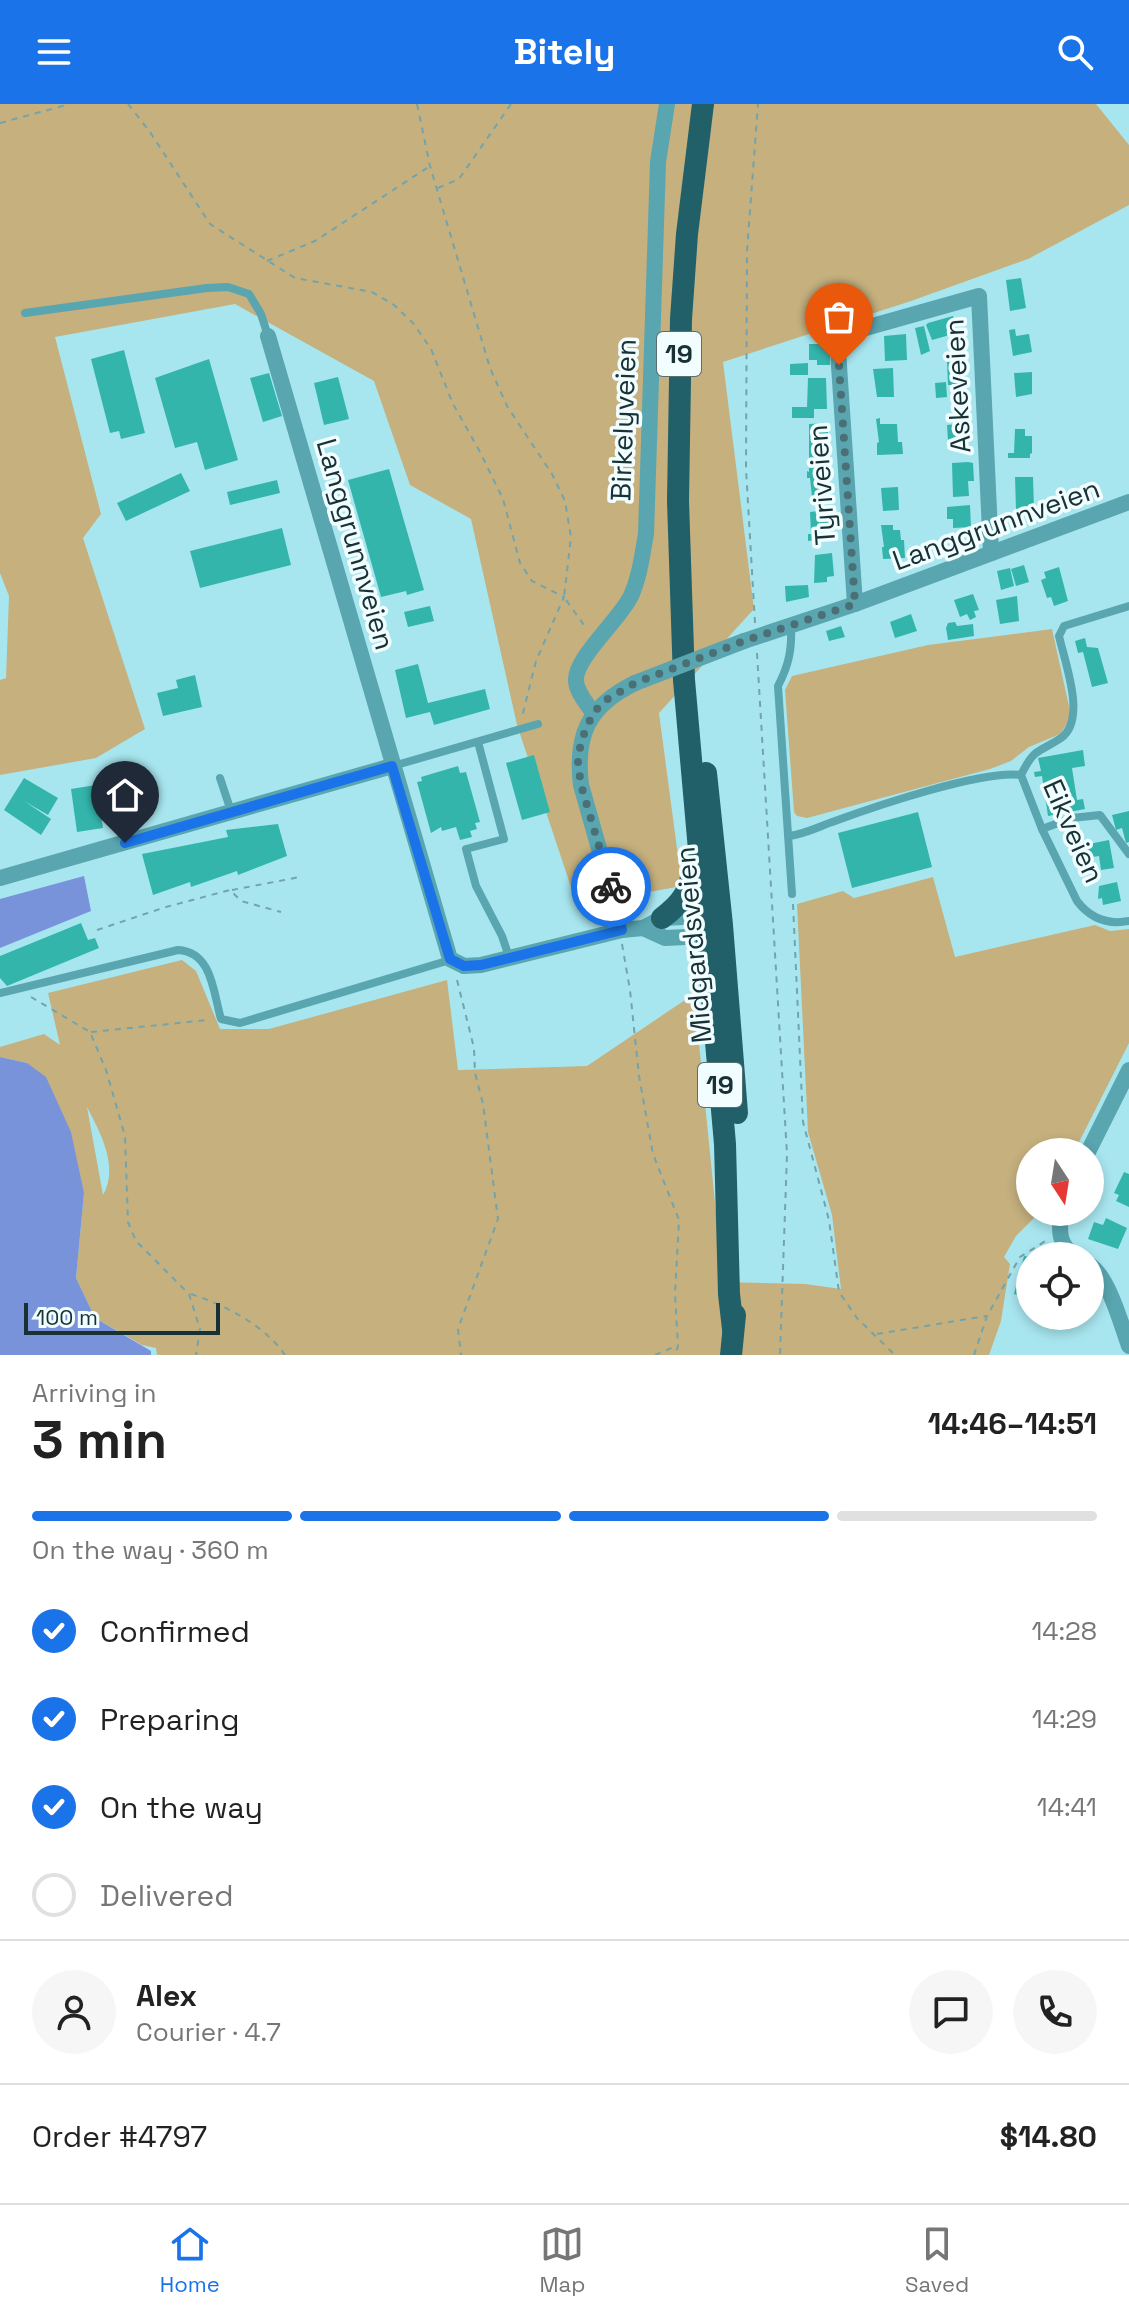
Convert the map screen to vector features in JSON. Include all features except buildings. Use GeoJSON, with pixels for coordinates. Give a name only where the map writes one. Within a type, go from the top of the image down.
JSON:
{"type":"FeatureCollection","features":[{"type":"Feature","properties":{"kind":"highway","name":"Midgardsveien"},"geometry":{"type":"LineString","coordinates":[[703,104],[687,234],[679,367],[678,501],[684,680],[697,842],[712,925],[739,1139],[739,1296],[731,1355]]}},
{"type":"Feature","properties":{"kind":"highway","name":"Midgardsveien"},"geometry":{"type":"LineString","coordinates":[[683,605],[695,676],[712,925]]}},
{"type":"Feature","properties":{"kind":"highway","name":"19"},"geometry":{"type":"LineString","coordinates":[[653,923],[675,908],[688,893],[697,842]]}},
{"type":"Feature","properties":{"kind":"street","name":"Birkelyveien"},"geometry":{"type":"LineString","coordinates":[[593,713],[578,689],[575,677],[581,663],[630,598],[640,572],[646,534],[658,162],[667,104]]}},
{"type":"Feature","properties":{"kind":"street","name":"Askeveien"},"geometry":{"type":"LineString","coordinates":[[904,317],[979,296],[991,553]]}},
{"type":"Feature","properties":{"kind":"street","name":"Tyriveien"},"geometry":{"type":"LineString","coordinates":[[855,604],[837,336],[904,317]]}},
{"type":"Feature","properties":{"kind":"street","name":"Langgrunnveien"},"geometry":{"type":"LineString","coordinates":[[268,336],[450,959]]}},
{"type":"Feature","properties":{"kind":"street","name":"Langgrunnveien"},"geometry":{"type":"LineString","coordinates":[[593,713],[606,700],[635,683],[1129,502]]}},
{"type":"Feature","properties":{"kind":"street"},"geometry":{"type":"LineString","coordinates":[[593,713],[581,741],[578,762],[581,785],[622,930]]}},
{"type":"Feature","properties":{"kind":"street"},"geometry":{"type":"LineString","coordinates":[[0,878],[392,766]]}},
{"type":"Feature","properties":{"kind":"street"},"geometry":{"type":"LineString","coordinates":[[450,959],[464,966],[653,923],[712,925]]}},
{"type":"Feature","properties":{"kind":"street"},"geometry":{"type":"LineString","coordinates":[[1095,1138],[1129,1070]]}},
{"type":"Feature","properties":{"kind":"street"},"geometry":{"type":"LineString","coordinates":[[1060,1226],[1063,1242]]}},
{"type":"Feature","properties":{"kind":"street"},"geometry":{"type":"LineString","coordinates":[[1104,1285],[1129,1346]]}},
{"type":"Feature","properties":{"kind":"lane"},"geometry":{"type":"LineString","coordinates":[[25,313],[228,287],[249,294],[261,314],[268,336]]}},
{"type":"Feature","properties":{"kind":"lane","name":"Eikveien"},"geometry":{"type":"LineString","coordinates":[[1129,606],[1064,626],[1059,636],[1074,706],[1074,720],[1061,738],[1030,756],[1021,775],[1042,829],[1077,901],[1085,911],[1113,924],[1129,921]]}},
{"type":"Feature","properties":{"kind":"lane"},"geometry":{"type":"LineString","coordinates":[[791,626],[792,650],[778,686],[792,894]]}},
{"type":"Feature","properties":{"kind":"lane"},"geometry":{"type":"LineString","coordinates":[[392,766],[538,724]]}},
{"type":"Feature","properties":{"kind":"lane"},"geometry":{"type":"LineString","coordinates":[[478,742],[504,839],[466,849],[476,886],[502,936],[509,958]]}},
{"type":"Feature","properties":{"kind":"lane"},"geometry":{"type":"LineString","coordinates":[[789,836],[960,784],[1005,774],[1021,775]]}},
{"type":"Feature","properties":{"kind":"lane"},"geometry":{"type":"LineString","coordinates":[[220,778],[231,812]]}},
{"type":"Feature","properties":{"kind":"lane"},"geometry":{"type":"LineString","coordinates":[[1042,829],[1072,818],[1100,815],[1129,854]]}},
{"type":"Feature","properties":{"kind":"lane"},"geometry":{"type":"LineString","coordinates":[[0,993],[178,950],[190,951],[200,956],[207,968],[221,1019],[240,1023],[450,959]]}},
{"type":"Feature","properties":{"kind":"path"},"geometry":{"type":"LineString","coordinates":[[0,123],[70,104]]}},
{"type":"Feature","properties":{"kind":"path"},"geometry":{"type":"LineString","coordinates":[[128,104],[210,224],[295,278],[372,292],[394,305],[413,323],[431,349],[453,404],[503,499],[520,563],[532,581],[564,597],[596,642]]}},
{"type":"Feature","properties":{"kind":"path"},"geometry":{"type":"LineString","coordinates":[[417,104],[430,166],[490,368],[507,406],[552,474],[565,501],[571,537],[564,597],[536,661],[519,730]]}},
{"type":"Feature","properties":{"kind":"path"},"geometry":{"type":"LineString","coordinates":[[437,189],[459,179],[511,104]]}},
{"type":"Feature","properties":{"kind":"path"},"geometry":{"type":"LineString","coordinates":[[758,104],[746,282],[746,469],[750,639],[787,1154],[780,1355]]}},
{"type":"Feature","properties":{"kind":"path"},"geometry":{"type":"LineString","coordinates":[[266,262],[315,241],[430,166]]}},
{"type":"Feature","properties":{"kind":"path"},"geometry":{"type":"LineString","coordinates":[[97,930],[230,890],[300,877]]}},
{"type":"Feature","properties":{"kind":"path"},"geometry":{"type":"LineString","coordinates":[[230,890],[241,901],[281,912]]}},
{"type":"Feature","properties":{"kind":"path"},"geometry":{"type":"LineString","coordinates":[[792,894],[803,1122],[829,1220],[839,1292],[857,1318],[895,1355]]}},
{"type":"Feature","properties":{"kind":"path"},"geometry":{"type":"LineString","coordinates":[[622,930],[639,1076],[653,1154],[679,1220],[675,1294],[678,1346],[675,1355]]}},
{"type":"Feature","properties":{"kind":"path"},"geometry":{"type":"LineString","coordinates":[[450,959],[474,1048],[475,1073],[483,1104],[498,1219],[458,1329],[461,1355]]}},
{"type":"Feature","properties":{"kind":"path"},"geometry":{"type":"LineString","coordinates":[[20,989],[90,1032],[106,1070],[125,1136],[128,1222],[136,1241],[189,1294],[200,1329],[196,1355]]}},
{"type":"Feature","properties":{"kind":"path"},"geometry":{"type":"LineString","coordinates":[[90,1032],[221,1019]]}},
{"type":"Feature","properties":{"kind":"path"},"geometry":{"type":"LineString","coordinates":[[974,1355],[987,1316],[1020,1257],[1059,1233]]}},
{"type":"Feature","properties":{"kind":"path"},"geometry":{"type":"LineString","coordinates":[[189,1294],[220,1303],[273,1339],[285,1355]]}},
{"type":"Feature","properties":{"kind":"path"},"geometry":{"type":"LineString","coordinates":[[875,1334],[987,1316]]}},
{"type":"Feature","properties":{"kind":"path"},"geometry":{"type":"LineString","coordinates":[[655,1355],[678,1346]]}},
{"type":"Feature","properties":{"kind":"shaded area"},"geometry":{"type":"Polygon","coordinates":[[[0,104],[1096,104],[1129,145],[1129,205],[1028,259],[723,362],[754,609],[659,713],[682,886],[577,905],[517,725],[471,519],[410,485],[374,381],[235,304],[55,337],[101,514],[83,538],[145,729],[96,758],[0,775],[0,680],[6,678],[9,596],[0,573],[0,104]]]}},
{"type":"Feature","properties":{"kind":"shaded area"},"geometry":{"type":"Polygon","coordinates":[[[1052,629],[1070,711],[1069,721],[1060,734],[990,769],[807,818],[794,812],[785,690],[792,676],[928,645],[1052,629]]]}},
{"type":"Feature","properties":{"kind":"shaded area"},"geometry":{"type":"Polygon","coordinates":[[[933,877],[955,957],[1095,925],[1110,931],[1129,929],[1129,1043],[1081,1138],[1016,1138],[1016,1226],[1026,1226],[1004,1257],[1010,1264],[1001,1321],[989,1355],[157,1355],[156,1348],[142,1345],[95,1318],[76,1278],[84,1193],[27,1063],[0,1057],[0,1047],[44,1034],[60,1045],[48,993],[182,960],[196,971],[220,1029],[269,1029],[447,980],[458,1070],[587,1066],[694,994],[723,1282],[805,1284],[841,1289],[832,1215],[808,1132],[797,904],[843,891],[854,898],[933,877]],[[87,1107],[103,1195],[109,1162],[87,1107]]]}},
{"type":"Feature","properties":{"kind":"water"},"geometry":{"type":"Polygon","coordinates":[[[84,876],[91,911],[0,948],[0,899],[84,876]]]}},
{"type":"Feature","properties":{"kind":"water"},"geometry":{"type":"Polygon","coordinates":[[[0,1057],[27,1063],[46,1077],[71,1132],[84,1193],[76,1278],[95,1318],[151,1351],[151,1355],[0,1355],[0,1057]]]}},
{"type":"Feature","properties":{"kind":"way so far"},"geometry":{"type":"LineString","coordinates":[[611,887],[581,785],[578,762],[581,741],[593,713],[620,690],[635,683],[744,641],[855,604],[839,365]]}},
{"type":"Feature","properties":{"kind":"route"},"geometry":{"type":"LineString","coordinates":[[125,843],[392,766],[450,959],[464,966],[481,965],[622,930],[611,887]]}}]}
